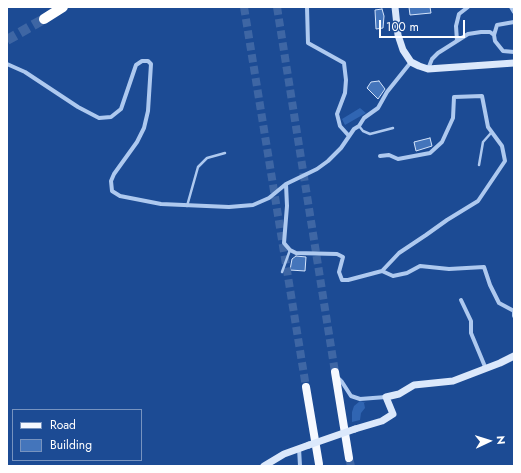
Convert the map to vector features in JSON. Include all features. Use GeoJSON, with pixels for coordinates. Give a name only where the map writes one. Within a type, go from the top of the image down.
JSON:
{"type":"FeatureCollection","features":[{"type":"Feature","properties":{"kind":"highway"},"geometry":{"type":"LineString","coordinates":[[44,19],[63,7]]}},
{"type":"Feature","properties":{"kind":"main road"},"geometry":{"type":"LineString","coordinates":[[336,374],[349,458]]}},
{"type":"Feature","properties":{"kind":"main road"},"geometry":{"type":"LineString","coordinates":[[306,387],[319,464]]}},
{"type":"Feature","properties":{"kind":"street"},"geometry":{"type":"LineString","coordinates":[[307,7],[308,43],[344,63],[346,80],[345,93],[338,114],[340,126],[350,136]]}},
{"type":"Feature","properties":{"kind":"street"},"geometry":{"type":"LineString","coordinates":[[395,7],[398,35],[403,50],[411,62],[419,66],[428,69],[514,63]]}},
{"type":"Feature","properties":{"kind":"street"},"geometry":{"type":"LineString","coordinates":[[457,41],[456,26],[459,14],[468,7]]}},
{"type":"Feature","properties":{"kind":"street"},"geometry":{"type":"LineString","coordinates":[[511,7],[514,12]]}},
{"type":"Feature","properties":{"kind":"street"},"geometry":{"type":"LineString","coordinates":[[514,22],[497,25],[494,35],[495,41],[503,51],[514,52]]}},
{"type":"Feature","properties":{"kind":"street"},"geometry":{"type":"LineString","coordinates":[[428,69],[432,59],[438,53],[468,34],[490,32],[494,35]]}},
{"type":"Feature","properties":{"kind":"street"},"geometry":{"type":"LineString","coordinates":[[7,64],[25,72],[78,107],[99,118],[111,117],[121,109],[136,65],[142,61],[148,61],[151,64],[148,111],[144,128],[137,142],[114,174],[111,181],[112,191],[120,196],[161,204],[229,207],[253,205],[269,198],[286,184],[317,169],[341,148],[354,129],[359,126],[364,118],[378,108],[387,92],[411,62]]}},
{"type":"Feature","properties":{"kind":"street"},"geometry":{"type":"LineString","coordinates":[[286,184],[287,206],[284,243],[290,250],[296,253],[337,254],[342,257],[339,272],[342,280],[348,280],[382,271],[399,253],[478,201],[505,161],[502,146],[488,127],[482,96],[454,97],[453,118],[442,142],[430,153],[398,159],[389,155],[380,156]]}},
{"type":"Feature","properties":{"kind":"street"},"geometry":{"type":"LineString","coordinates":[[382,271],[392,276],[407,273],[420,266],[449,269],[484,267],[490,285],[499,303],[514,311],[514,316]]}},
{"type":"Feature","properties":{"kind":"street"},"geometry":{"type":"LineString","coordinates":[[462,300],[471,321],[471,333],[486,369]]}},
{"type":"Feature","properties":{"kind":"street"},"geometry":{"type":"LineString","coordinates":[[336,374],[351,396],[364,399],[386,397],[399,394],[414,385],[453,381],[486,369],[514,356]]}},
{"type":"Feature","properties":{"kind":"street"},"geometry":{"type":"LineString","coordinates":[[264,466],[284,454],[299,448],[382,421],[393,414],[386,397]]}},
{"type":"Feature","properties":{"kind":"street"},"geometry":{"type":"LineString","coordinates":[[299,448],[300,466]]}},
{"type":"Feature","properties":{"kind":"lane"},"geometry":{"type":"LineString","coordinates":[[359,126],[363,131],[370,134],[393,128]]}},
{"type":"Feature","properties":{"kind":"lane"},"geometry":{"type":"LineString","coordinates":[[479,165],[483,142],[491,132]]}},
{"type":"Feature","properties":{"kind":"lane"},"geometry":{"type":"LineString","coordinates":[[187,206],[198,168],[207,158],[225,153]]}},
{"type":"Feature","properties":{"kind":"lane"},"geometry":{"type":"LineString","coordinates":[[282,272],[290,250]]}},
{"type":"Feature","properties":{"kind":"shaded area"},"geometry":{"type":"Polygon","coordinates":[[[360,108],[366,113],[345,125],[342,119],[360,108]]]}},
{"type":"Feature","properties":{"kind":"shaded area"},"geometry":{"type":"Polygon","coordinates":[[[360,401],[366,403],[364,403],[365,408],[361,413],[360,420],[352,422],[352,412],[354,406],[360,401]]]}},
{"type":"Feature","properties":{"kind":"building"},"geometry":{"type":"Polygon","coordinates":[[[409,7],[430,7],[431,13],[410,15],[409,7]]]}},
{"type":"Feature","properties":{"kind":"building"},"geometry":{"type":"Polygon","coordinates":[[[382,9],[384,16],[383,28],[376,29],[375,10],[382,9]]]}},
{"type":"Feature","properties":{"kind":"building"},"geometry":{"type":"Polygon","coordinates":[[[379,81],[385,89],[378,99],[367,88],[371,82],[379,81]]]}},
{"type":"Feature","properties":{"kind":"building"},"geometry":{"type":"Polygon","coordinates":[[[430,138],[432,146],[416,151],[414,142],[430,138]]]}},
{"type":"Feature","properties":{"kind":"building"},"geometry":{"type":"Polygon","coordinates":[[[296,256],[306,257],[305,271],[290,270],[292,259],[296,256]]]}},
{"type":"Feature","properties":{"kind":"tunnel"},"geometry":{"type":"LineString","coordinates":[[244,7],[306,387]]}},
{"type":"Feature","properties":{"kind":"tunnel"},"geometry":{"type":"LineString","coordinates":[[277,7],[335,372]]}},
{"type":"Feature","properties":{"kind":"tunnel"},"geometry":{"type":"LineString","coordinates":[[7,40],[44,19]]}},
{"type":"Feature","properties":{"kind":"tunnel"},"geometry":{"type":"LineString","coordinates":[[349,458],[351,466]]}}]}
